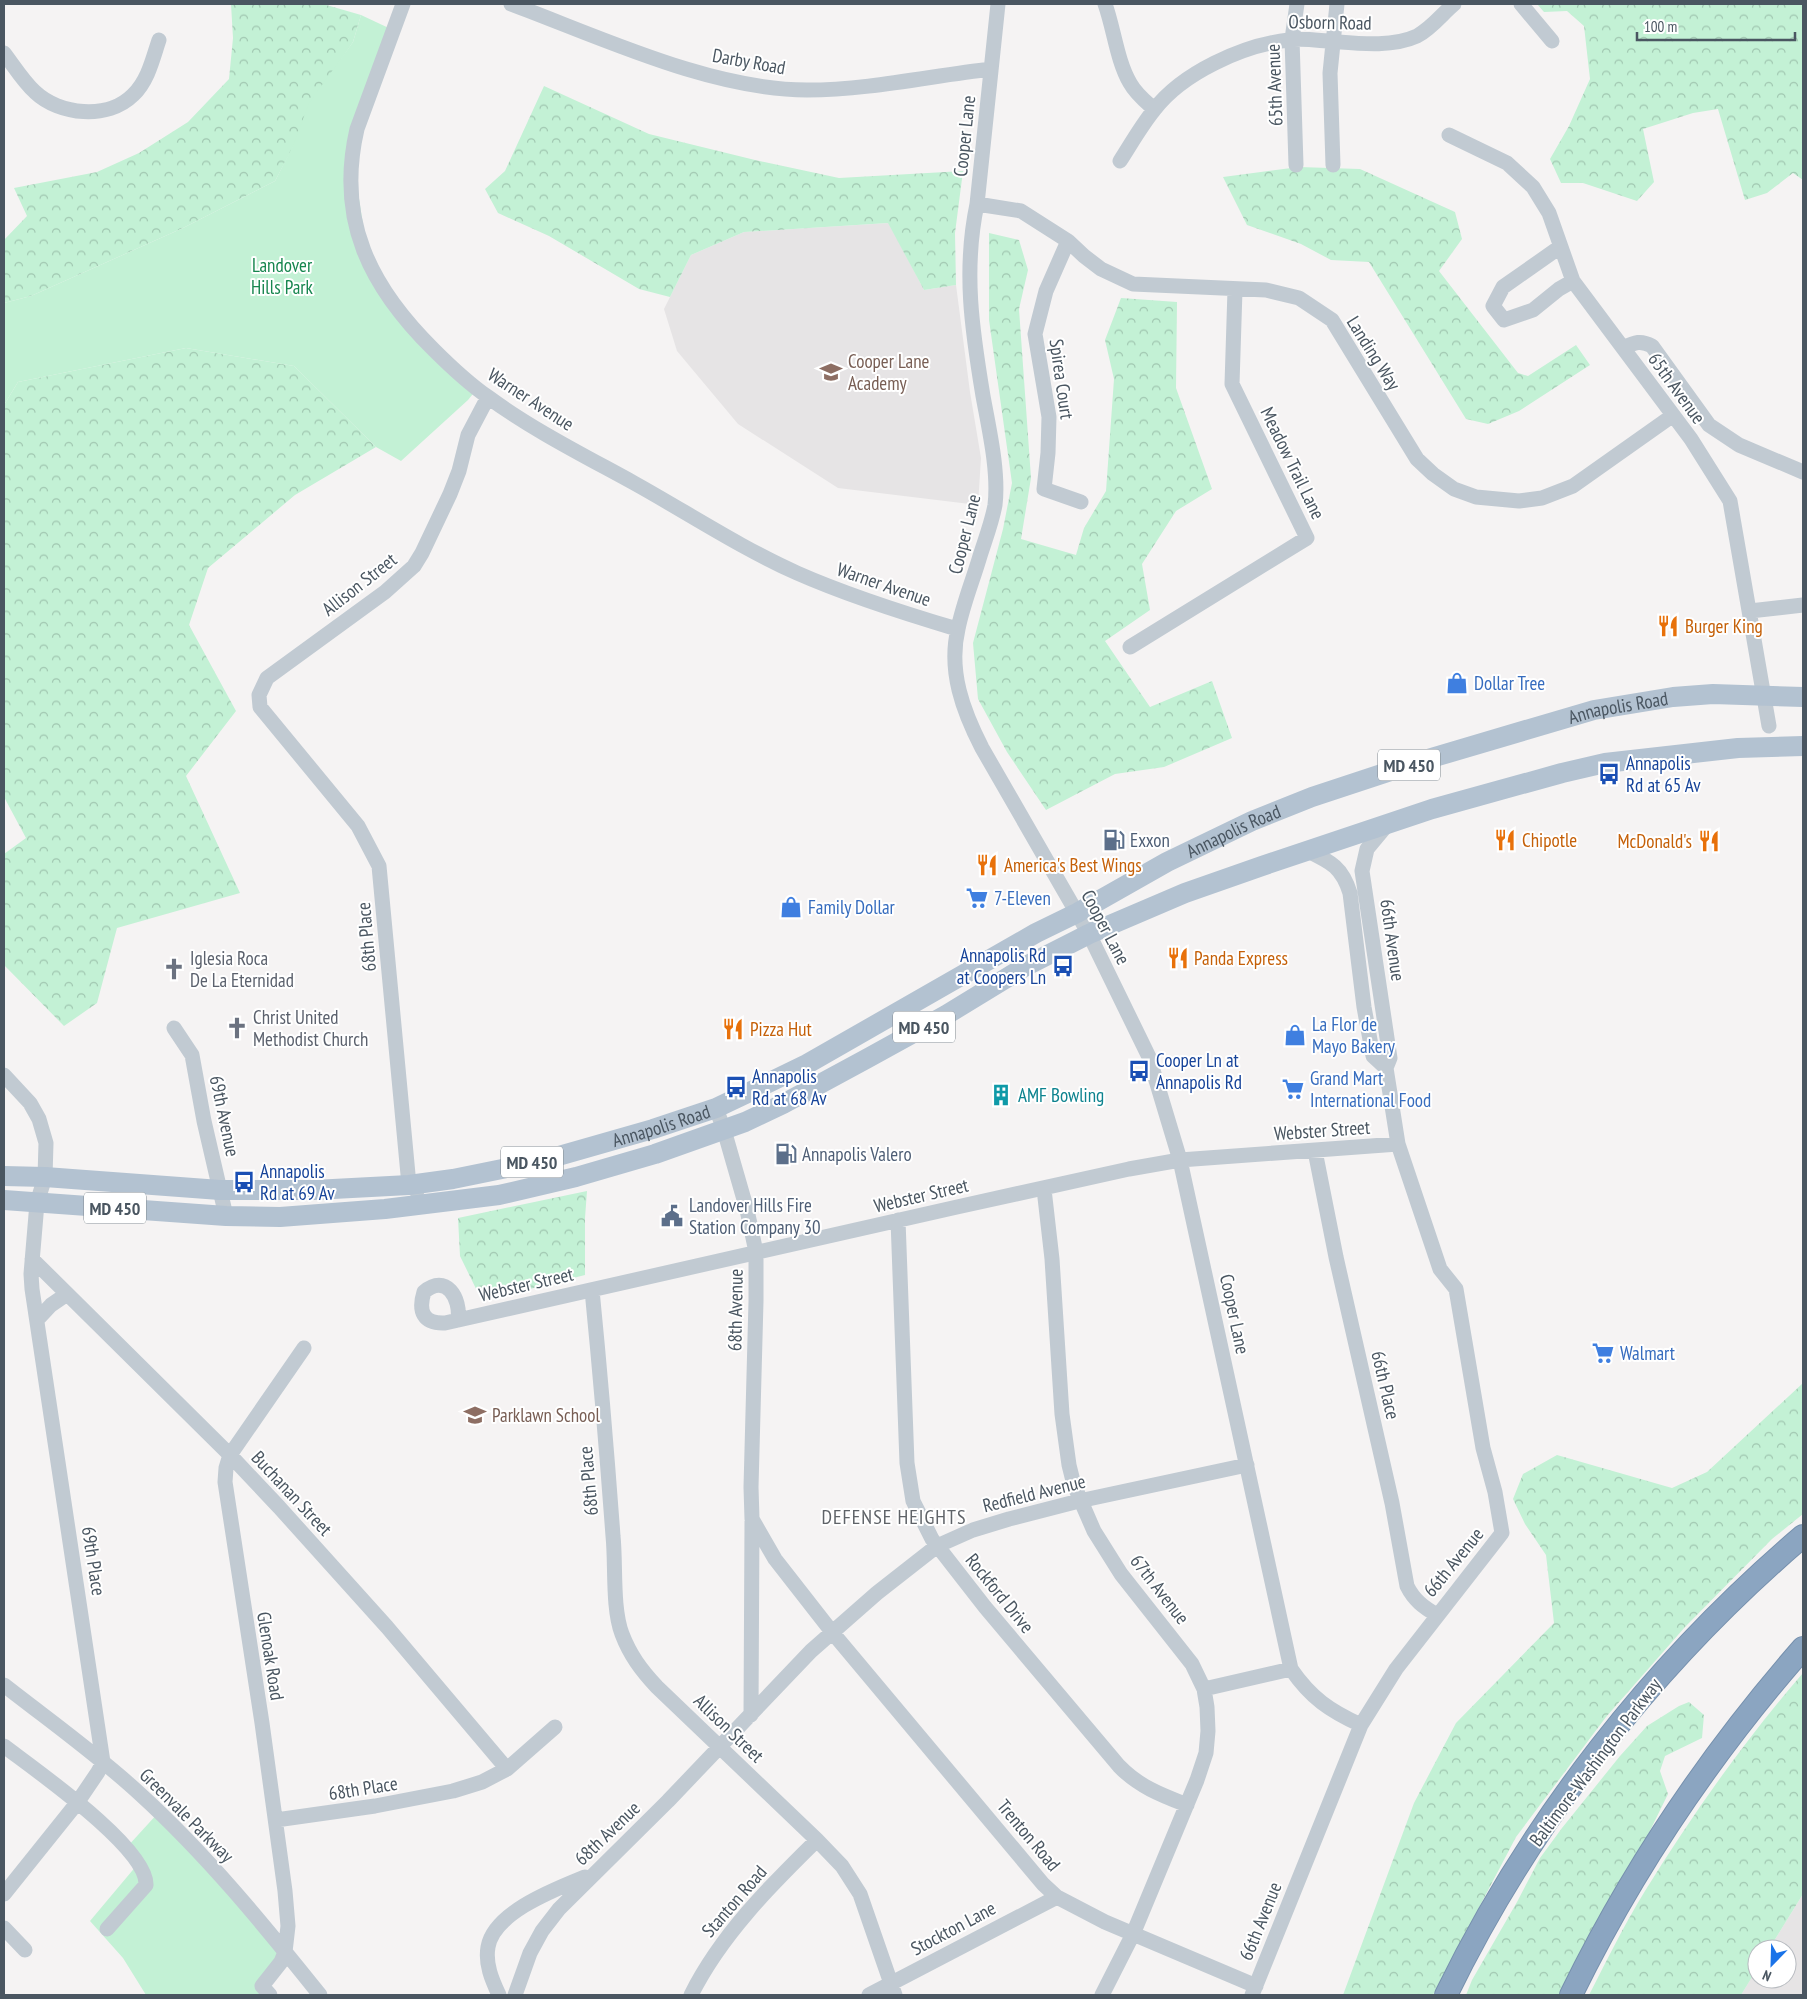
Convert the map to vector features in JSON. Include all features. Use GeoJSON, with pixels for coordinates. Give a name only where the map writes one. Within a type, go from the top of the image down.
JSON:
{"type":"FeatureCollection","features":[{"type":"Feature","properties":{"kind":"highway","name":"Baltimore-Washington Parkway"},"geometry":{"type":"LineString","coordinates":[[1446,1995],[1487,1918],[1523,1857],[1600,1748],[1677,1656],[1767,1567],[1803,1536]]}},
{"type":"Feature","properties":{"kind":"highway"},"geometry":{"type":"LineString","coordinates":[[1571,1995],[1621,1903],[1683,1802],[1750,1711],[1803,1648]]}},
{"type":"Feature","properties":{"kind":"main road","name":"Annapolis Road"},"geometry":{"type":"LineString","coordinates":[[4,1176],[45,1177],[220,1190],[306,1190],[409,1185],[453,1179],[541,1161],[642,1132],[716,1108],[807,1064],[1036,933],[1077,913],[1166,862],[1252,821],[1312,797],[1421,761],[1594,710],[1673,697],[1713,694],[1803,697]]}},
{"type":"Feature","properties":{"kind":"main road","name":"Annapolis Road"},"geometry":{"type":"LineString","coordinates":[[4,1200],[226,1216],[280,1217],[317,1215],[499,1195],[584,1175],[628,1163],[724,1130],[783,1104],[946,1015],[1026,966],[1089,934],[1185,893],[1432,809],[1562,772],[1605,763],[1738,748],[1803,746]]}},
{"type":"Feature","properties":{"kind":"street","name":"Warner Avenue"},"geometry":{"type":"LineString","coordinates":[[403,4],[357,129],[350,171],[352,208],[359,238],[369,263],[385,292],[406,322],[459,375],[488,397],[600,464],[796,572],[886,607],[957,629]]}},
{"type":"Feature","properties":{"kind":"street","name":"Darby Road"},"geometry":{"type":"LineString","coordinates":[[511,4],[690,70],[738,82],[774,88],[806,90],[844,89],[991,69]]}},
{"type":"Feature","properties":{"kind":"street","name":"Cooper Lane"},"geometry":{"type":"LineString","coordinates":[[998,4],[977,204],[971,235],[969,273],[972,325],[988,425],[995,490],[994,506],[989,526],[957,629],[954,663],[956,682],[969,722],[1089,934],[1149,1057],[1180,1160],[1291,1668],[1310,1694],[1320,1703],[1361,1725]]}},
{"type":"Feature","properties":{"kind":"street"},"geometry":{"type":"LineString","coordinates":[[1105,4],[1127,78],[1140,96],[1154,109]]}},
{"type":"Feature","properties":{"kind":"street","name":"65th Avenue"},"geometry":{"type":"LineString","coordinates":[[1296,165],[1292,39],[1297,4]]}},
{"type":"Feature","properties":{"kind":"street"},"geometry":{"type":"LineString","coordinates":[[1333,165],[1330,72],[1336,4]]}},
{"type":"Feature","properties":{"kind":"street","name":"Osborn Road"},"geometry":{"type":"LineString","coordinates":[[1120,160],[1154,109],[1186,81],[1224,58],[1269,42],[1292,39],[1397,43],[1417,35],[1431,26],[1454,4]]}},
{"type":"Feature","properties":{"kind":"street"},"geometry":{"type":"LineString","coordinates":[[1521,4],[1552,41]]}},
{"type":"Feature","properties":{"kind":"street"},"geometry":{"type":"LineString","coordinates":[[4,53],[36,93],[48,101],[74,111],[94,112],[110,108],[133,95],[146,76],[159,40]]}},
{"type":"Feature","properties":{"kind":"street","name":"65th Avenue"},"geometry":{"type":"LineString","coordinates":[[1449,135],[1507,163],[1533,187],[1549,213],[1573,281],[1691,439],[1730,501],[1769,726]]}},
{"type":"Feature","properties":{"kind":"street","name":"Landing Way"},"geometry":{"type":"LineString","coordinates":[[977,204],[1021,212],[1068,241],[1101,269],[1133,284],[1266,290],[1299,298],[1332,320],[1417,459],[1433,474],[1454,489],[1476,497],[1518,501],[1542,498],[1573,486],[1672,416]]}},
{"type":"Feature","properties":{"kind":"street","name":"Spirea Court"},"geometry":{"type":"LineString","coordinates":[[1068,241],[1046,291],[1034,334],[1049,418],[1044,489],[1081,502]]}},
{"type":"Feature","properties":{"kind":"street"},"geometry":{"type":"LineString","coordinates":[[1560,247],[1503,287],[1493,306],[1504,320],[1533,310],[1559,289],[1573,281]]}},
{"type":"Feature","properties":{"kind":"street","name":"Meadow Trail Lane"},"geometry":{"type":"LineString","coordinates":[[1130,647],[1307,538],[1232,384],[1235,290]]}},
{"type":"Feature","properties":{"kind":"street"},"geometry":{"type":"LineString","coordinates":[[1623,348],[1634,342],[1643,341],[1652,346],[1709,425],[1739,445],[1803,472]]}},
{"type":"Feature","properties":{"kind":"street","name":"Allison Street"},"geometry":{"type":"LineString","coordinates":[[259,695],[267,678],[385,592],[414,566],[450,494],[459,471],[468,435],[488,397]]}},
{"type":"Feature","properties":{"kind":"street"},"geometry":{"type":"LineString","coordinates":[[1691,439],[1709,425]]}},
{"type":"Feature","properties":{"kind":"street"},"geometry":{"type":"LineString","coordinates":[[1750,610],[1803,605]]}},
{"type":"Feature","properties":{"kind":"street","name":"68th Place"},"geometry":{"type":"LineString","coordinates":[[259,695],[260,707],[358,826],[379,866],[409,1185]]}},
{"type":"Feature","properties":{"kind":"street","name":"66th Avenue"},"geometry":{"type":"LineString","coordinates":[[1254,1990],[1361,1725],[1396,1669],[1502,1533],[1495,1492],[1483,1448],[1456,1288],[1440,1269],[1398,1144],[1386,1068],[1390,1058],[1362,870],[1367,849],[1387,825]]}},
{"type":"Feature","properties":{"kind":"street","name":"66th Avenue"},"geometry":{"type":"LineString","coordinates":[[1308,851],[1337,867],[1346,879],[1350,893],[1364,1007],[1373,1056],[1386,1068]]}},
{"type":"Feature","properties":{"kind":"street","name":"69th Avenue"},"geometry":{"type":"LineString","coordinates":[[174,1028],[192,1055],[204,1121],[226,1216]]}},
{"type":"Feature","properties":{"kind":"street","name":"69th Place"},"geometry":{"type":"LineString","coordinates":[[4,1075],[30,1103],[39,1119],[46,1143],[45,1177],[36,1203],[32,1289],[103,1762]]}},
{"type":"Feature","properties":{"kind":"street","name":"68th Avenue"},"geometry":{"type":"LineString","coordinates":[[716,1108],[747,1210],[756,1252],[751,1487],[751,1715]]}},
{"type":"Feature","properties":{"kind":"street","name":"Webster Street"},"geometry":{"type":"LineString","coordinates":[[458,1320],[898,1220],[1180,1160],[1398,1144]]}},
{"type":"Feature","properties":{"kind":"street","name":"66th Place"},"geometry":{"type":"LineString","coordinates":[[1315,1151],[1336,1257],[1392,1503],[1407,1586],[1418,1603],[1437,1615]]}},
{"type":"Feature","properties":{"kind":"street"},"geometry":{"type":"LineString","coordinates":[[409,1185],[434,1203]]}},
{"type":"Feature","properties":{"kind":"street","name":"67th Avenue"},"geometry":{"type":"LineString","coordinates":[[1044,1189],[1052,1259],[1068,1465],[1079,1501],[1094,1531],[1112,1560],[1140,1600],[1180,1646],[1198,1674],[1204,1689],[1208,1731],[1206,1753],[1187,1805],[1134,1934],[1102,1995]]}},
{"type":"Feature","properties":{"kind":"street","name":"Rockford Drive"},"geometry":{"type":"LineString","coordinates":[[898,1220],[908,1482],[919,1516],[937,1546],[985,1607],[1130,1777],[1153,1791],[1187,1805]]}},
{"type":"Feature","properties":{"kind":"street","name":"Buchanan Street"},"geometry":{"type":"LineString","coordinates":[[32,1260],[230,1455],[387,1627],[507,1769]]}},
{"type":"Feature","properties":{"kind":"street","name":"68th Place"},"geometry":{"type":"LineString","coordinates":[[592,1290],[614,1536],[618,1610],[624,1638]]}},
{"type":"Feature","properties":{"kind":"street"},"geometry":{"type":"LineString","coordinates":[[37,1320],[51,1305],[67,1294]]}},
{"type":"Feature","properties":{"kind":"street","name":"Glenoak Road"},"geometry":{"type":"LineString","coordinates":[[266,1990],[286,1952],[288,1926],[276,1820],[226,1496],[226,1468],[230,1455],[304,1348]]}},
{"type":"Feature","properties":{"kind":"street","name":"Redfield Avenue"},"geometry":{"type":"LineString","coordinates":[[832,1632],[877,1593],[937,1546],[973,1530],[1079,1501],[1247,1465]]}},
{"type":"Feature","properties":{"kind":"street","name":"68th Avenue"},"geometry":{"type":"LineString","coordinates":[[515,1995],[530,1953],[542,1931],[559,1908],[832,1632],[775,1558],[752,1519]]}},
{"type":"Feature","properties":{"kind":"street","name":"Trenton Road"},"geometry":{"type":"LineString","coordinates":[[832,1632],[1043,1884],[1056,1897],[1254,1990]]}},
{"type":"Feature","properties":{"kind":"street","name":"Allison Street"},"geometry":{"type":"LineString","coordinates":[[624,1638],[631,1656],[640,1670],[842,1866],[860,1894],[893,1989]]}},
{"type":"Feature","properties":{"kind":"street"},"geometry":{"type":"LineString","coordinates":[[1204,1689],[1291,1668]]}},
{"type":"Feature","properties":{"kind":"street","name":"Greenvale Parkway"},"geometry":{"type":"LineString","coordinates":[[4,1685],[103,1762],[159,1812],[214,1869],[286,1952],[320,1995]]}},
{"type":"Feature","properties":{"kind":"street","name":"68th Place"},"geometry":{"type":"LineString","coordinates":[[276,1820],[420,1799],[482,1782],[507,1769],[555,1727]]}},
{"type":"Feature","properties":{"kind":"street"},"geometry":{"type":"LineString","coordinates":[[4,1746],[77,1803],[127,1847],[138,1862],[146,1880],[146,1885],[107,1929]]}},
{"type":"Feature","properties":{"kind":"street"},"geometry":{"type":"LineString","coordinates":[[4,1894],[77,1803],[103,1762]]}},
{"type":"Feature","properties":{"kind":"street","name":"Stanton Road"},"geometry":{"type":"LineString","coordinates":[[691,1995],[704,1968],[725,1938],[817,1840]]}},
{"type":"Feature","properties":{"kind":"street"},"geometry":{"type":"LineString","coordinates":[[499,1995],[491,1979],[487,1955],[488,1945],[498,1926],[535,1900],[593,1874]]}},
{"type":"Feature","properties":{"kind":"street","name":"Stockton Lane"},"geometry":{"type":"LineString","coordinates":[[869,1995],[893,1989],[1056,1897]]}},
{"type":"Feature","properties":{"kind":"street"},"geometry":{"type":"LineString","coordinates":[[4,1928],[25,1950]]}},
{"type":"Feature","properties":{"kind":"shaded area","name":"Cooper Lane Academy"},"geometry":{"type":"Polygon","coordinates":[[[889,223],[924,290],[956,285],[981,458],[978,505],[838,488],[738,424],[677,351],[664,309],[691,255],[744,232],[889,223]]]}},
{"type":"Feature","properties":{"kind":"shaded area"},"geometry":{"type":"Polygon","coordinates":[[[1803,1894],[1803,1995],[1741,1995],[1747,1985],[1747,1989],[1797,1989],[1797,1939],[1775,1939],[1803,1894]]]}},
{"type":"Feature","properties":{"kind":"green space"},"geometry":{"type":"Polygon","coordinates":[[[231,4],[323,4],[361,15],[353,42],[334,70],[275,181],[183,228],[31,296],[4,303],[4,240],[27,216],[14,188],[97,172],[139,153],[188,122],[229,79],[233,38],[231,4]]]}},
{"type":"Feature","properties":{"kind":"green space"},"geometry":{"type":"Polygon","coordinates":[[[1537,4],[1803,4],[1803,180],[1793,173],[1767,193],[1745,200],[1718,109],[1693,113],[1643,129],[1654,182],[1637,201],[1583,183],[1561,183],[1550,159],[1569,126],[1590,79],[1584,26],[1567,11],[1544,12],[1537,4]]]}},
{"type":"Feature","properties":{"kind":"green space","name":"Landover Hills Park"},"geometry":{"type":"Polygon","coordinates":[[[361,15],[393,30],[352,154],[369,263],[406,321],[477,389],[468,400],[401,461],[376,447],[294,366],[186,348],[18,382],[4,405],[4,303],[31,296],[183,228],[275,181],[293,146],[309,103],[353,42],[361,15]]]}},
{"type":"Feature","properties":{"kind":"green space"},"geometry":{"type":"Polygon","coordinates":[[[544,86],[649,134],[839,178],[963,171],[955,233],[956,285],[924,290],[888,223],[744,232],[691,255],[670,297],[639,289],[549,236],[498,213],[485,189],[505,171],[544,86]]]}},
{"type":"Feature","properties":{"kind":"green space"},"geometry":{"type":"Polygon","coordinates":[[[1299,167],[1360,169],[1455,212],[1462,239],[1439,271],[1518,373],[1528,376],[1576,345],[1590,365],[1519,411],[1488,424],[1466,419],[1369,262],[1331,260],[1301,244],[1247,225],[1223,177],[1299,167]]]}},
{"type":"Feature","properties":{"kind":"green space"},"geometry":{"type":"Polygon","coordinates":[[[989,233],[1019,240],[1028,270],[1019,309],[1031,478],[1021,539],[1076,555],[1084,528],[1106,491],[1114,379],[1105,340],[1121,298],[1177,302],[1176,388],[1212,489],[1176,511],[1142,564],[1150,610],[1105,641],[1150,707],[1212,681],[1232,738],[1164,767],[1115,774],[1046,810],[1007,752],[978,699],[973,643],[1003,529],[1012,483],[989,320],[989,233]]]}},
{"type":"Feature","properties":{"kind":"green space"},"geometry":{"type":"Polygon","coordinates":[[[186,348],[294,366],[376,447],[295,495],[208,568],[189,625],[236,711],[186,776],[240,893],[117,928],[97,1003],[64,1026],[4,965],[4,854],[26,838],[4,797],[4,405],[18,382],[186,348]]]}},
{"type":"Feature","properties":{"kind":"green space"},"geometry":{"type":"Polygon","coordinates":[[[587,1191],[585,1275],[482,1301],[460,1256],[458,1218],[587,1191]]]}},
{"type":"Feature","properties":{"kind":"green space"},"geometry":{"type":"Polygon","coordinates":[[[1803,1383],[1803,1514],[1772,1539],[1685,1627],[1606,1717],[1516,1837],[1433,1995],[1343,1995],[1414,1803],[1456,1723],[1554,1623],[1546,1555],[1525,1524],[1513,1499],[1523,1474],[1557,1455],[1672,1488],[1707,1472],[1803,1383]]]}},
{"type":"Feature","properties":{"kind":"green space"},"geometry":{"type":"Polygon","coordinates":[[[1803,1673],[1803,1894],[1775,1939],[1747,1939],[1747,1985],[1741,1995],[1589,1995],[1637,1904],[1681,1834],[1739,1752],[1803,1673]]]}},
{"type":"Feature","properties":{"kind":"green space"},"geometry":{"type":"Polygon","coordinates":[[[1689,1702],[1704,1715],[1702,1738],[1665,1756],[1660,1771],[1668,1794],[1640,1851],[1561,1995],[1466,1995],[1472,1980],[1540,1858],[1562,1828],[1620,1756],[1647,1726],[1689,1702]]]}},
{"type":"Feature","properties":{"kind":"green space"},"geometry":{"type":"Polygon","coordinates":[[[159,1812],[285,1952],[270,1975],[270,1995],[146,1995],[123,1958],[90,1921],[137,1865],[127,1847],[159,1812]]]}},
{"type":"Feature","properties":{"kind":"place","name":"Cooper Lane Academy"},"geometry":{"type":"Point","coordinates":[831,372]}},
{"type":"Feature","properties":{"kind":"place","name":"Burger King"},"geometry":{"type":"Point","coordinates":[1668,626]}},
{"type":"Feature","properties":{"kind":"place","name":"Dollar Tree"},"geometry":{"type":"Point","coordinates":[1457,683]}},
{"type":"Feature","properties":{"kind":"place","name":"Annapolis Rd at 65 Av"},"geometry":{"type":"Point","coordinates":[1609,774]}},
{"type":"Feature","properties":{"kind":"place","name":"Exxon"},"geometry":{"type":"Point","coordinates":[1114,840]}},
{"type":"Feature","properties":{"kind":"place","name":"Chipotle"},"geometry":{"type":"Point","coordinates":[1505,840]}},
{"type":"Feature","properties":{"kind":"place","name":"McDonald's"},"geometry":{"type":"Point","coordinates":[1709,841]}},
{"type":"Feature","properties":{"kind":"place","name":"America's Best Wings"},"geometry":{"type":"Point","coordinates":[987,865]}},
{"type":"Feature","properties":{"kind":"place","name":"7-Eleven"},"geometry":{"type":"Point","coordinates":[977,898]}},
{"type":"Feature","properties":{"kind":"place","name":"Family Dollar"},"geometry":{"type":"Point","coordinates":[791,907]}},
{"type":"Feature","properties":{"kind":"place","name":"Panda Express"},"geometry":{"type":"Point","coordinates":[1178,958]}},
{"type":"Feature","properties":{"kind":"place","name":"Annapolis Rd at Coopers Ln"},"geometry":{"type":"Point","coordinates":[1063,966]}},
{"type":"Feature","properties":{"kind":"place","name":"Iglesia Roca De La Eternidad"},"geometry":{"type":"Point","coordinates":[174,969]}},
{"type":"Feature","properties":{"kind":"place","name":"Christ United Methodist Church"},"geometry":{"type":"Point","coordinates":[237,1028]}},
{"type":"Feature","properties":{"kind":"place","name":"Pizza Hut"},"geometry":{"type":"Point","coordinates":[733,1029]}},
{"type":"Feature","properties":{"kind":"place","name":"La Flor de Mayo Bakery"},"geometry":{"type":"Point","coordinates":[1295,1035]}},
{"type":"Feature","properties":{"kind":"place","name":"Cooper Ln at Annapolis Rd"},"geometry":{"type":"Point","coordinates":[1139,1071]}},
{"type":"Feature","properties":{"kind":"place","name":"Annapolis Rd at 68 Av"},"geometry":{"type":"Point","coordinates":[736,1087]}},
{"type":"Feature","properties":{"kind":"place","name":"Grand Mart International Food"},"geometry":{"type":"Point","coordinates":[1293,1089]}},
{"type":"Feature","properties":{"kind":"place","name":"AMF Bowling"},"geometry":{"type":"Point","coordinates":[1001,1095]}},
{"type":"Feature","properties":{"kind":"place","name":"Annapolis Valero"},"geometry":{"type":"Point","coordinates":[786,1154]}},
{"type":"Feature","properties":{"kind":"place","name":"Annapolis Rd at 69 Av"},"geometry":{"type":"Point","coordinates":[244,1182]}},
{"type":"Feature","properties":{"kind":"place","name":"Landover Hills Fire Station Company 30"},"geometry":{"type":"Point","coordinates":[672,1216]}},
{"type":"Feature","properties":{"kind":"place","name":"Walmart"},"geometry":{"type":"Point","coordinates":[1603,1353]}},
{"type":"Feature","properties":{"kind":"place","name":"Parklawn School"},"geometry":{"type":"Point","coordinates":[475,1415]}},
{"type":"Feature","properties":{"kind":"district","name":"DEFENSE HEIGHTS"},"geometry":{"type":"Point","coordinates":[894,1517]}}]}
